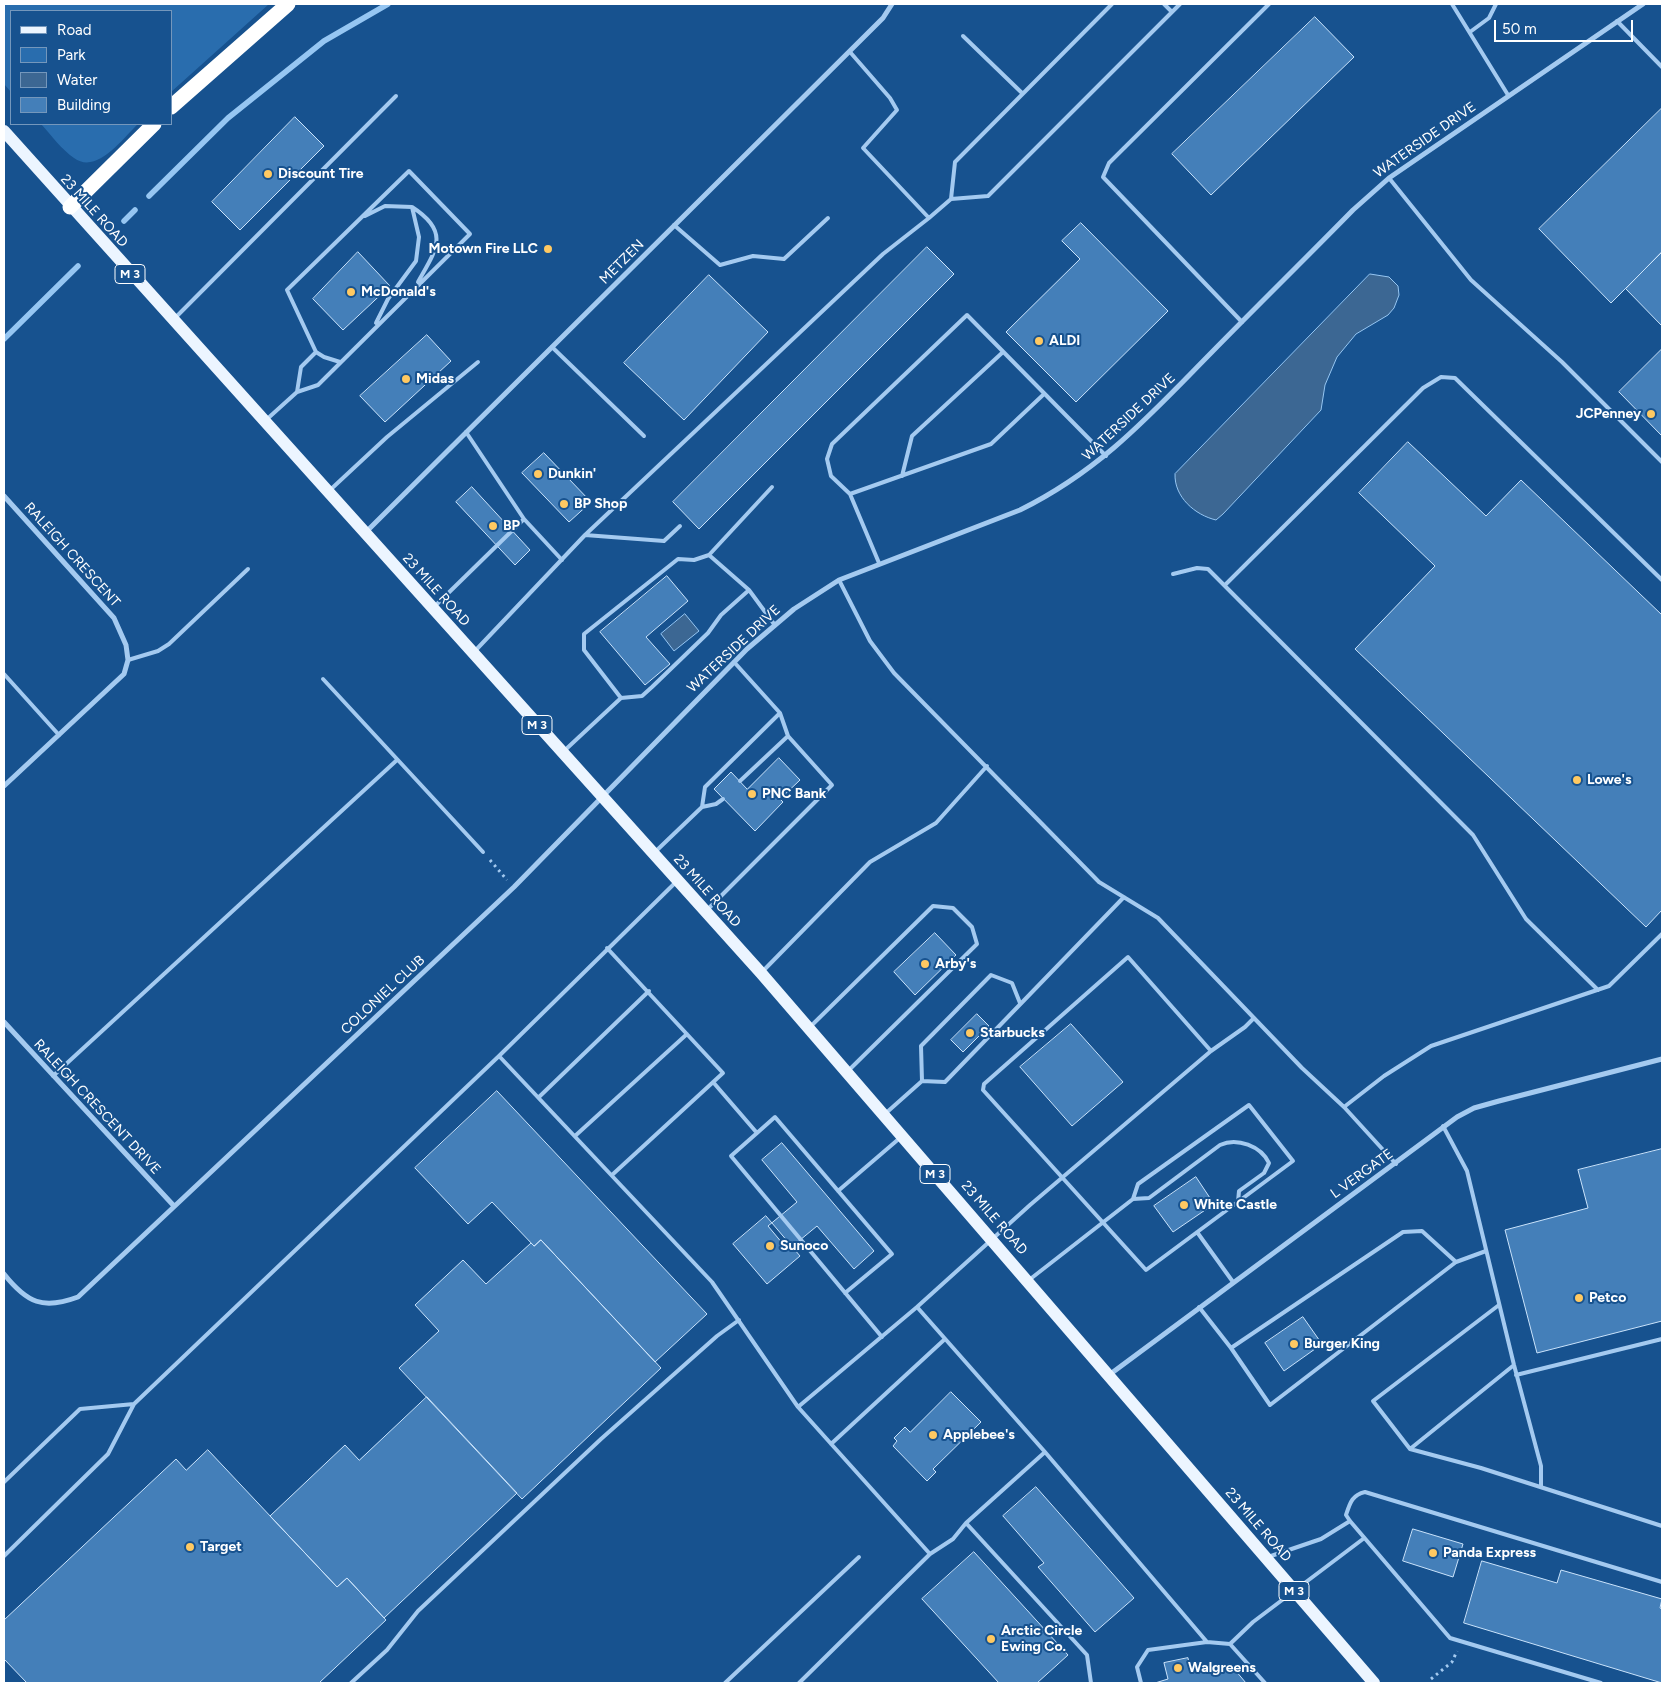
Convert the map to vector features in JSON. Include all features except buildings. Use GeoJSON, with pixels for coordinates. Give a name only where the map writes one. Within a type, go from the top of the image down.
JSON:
{"type":"FeatureCollection","features":[{"type":"Feature","properties":{"kind":"highway"},"geometry":{"type":"LineString","coordinates":[[172,106],[288,4]]}},
{"type":"Feature","properties":{"kind":"highway"},"geometry":{"type":"LineString","coordinates":[[70,207],[153,125]]}},
{"type":"Feature","properties":{"kind":"main road","name":"23 MILE ROAD"},"geometry":{"type":"LineString","coordinates":[[4,131],[70,207],[761,972],[1374,1683]]}},
{"type":"Feature","properties":{"kind":"street","name":"METZEN"},"geometry":{"type":"LineString","coordinates":[[365,534],[850,52],[883,18],[892,4]]}},
{"type":"Feature","properties":{"kind":"street","name":"WATERSIDE DRIVE"},"geometry":{"type":"LineString","coordinates":[[602,796],[774,624],[815,594],[839,580],[879,563],[1020,510],[1068,484],[1106,456],[1359,205],[1389,178],[1643,4]]}},
{"type":"Feature","properties":{"kind":"street","name":"RALEIGH CRESCENT"},"geometry":{"type":"LineString","coordinates":[[4,496],[114,618],[126,645],[128,660]]}},
{"type":"Feature","properties":{"kind":"street"},"geometry":{"type":"LineString","coordinates":[[4,786],[124,674],[128,660]]}},
{"type":"Feature","properties":{"kind":"street","name":"COLONIEL CLUB"},"geometry":{"type":"LineString","coordinates":[[4,1274],[11,1283],[38,1303],[58,1304],[78,1297],[514,888],[602,796]]}},
{"type":"Feature","properties":{"kind":"street","name":"RALEIGH CRESCENT DRIVE"},"geometry":{"type":"LineString","coordinates":[[4,1022],[174,1206]]}},
{"type":"Feature","properties":{"kind":"street","name":"L VERGATE"},"geometry":{"type":"LineString","coordinates":[[1108,1376],[1199,1307],[1396,1164],[1442,1126],[1474,1108],[1662,1059]]}},
{"type":"Feature","properties":{"kind":"lane"},"geometry":{"type":"LineString","coordinates":[[951,198],[955,162],[1112,4]]}},
{"type":"Feature","properties":{"kind":"lane"},"geometry":{"type":"LineString","coordinates":[[1164,4],[1172,12]]}},
{"type":"Feature","properties":{"kind":"lane"},"geometry":{"type":"LineString","coordinates":[[473,653],[585,535],[883,254],[951,198],[988,196],[1180,4]]}},
{"type":"Feature","properties":{"kind":"lane"},"geometry":{"type":"LineString","coordinates":[[1242,322],[1103,177],[1109,163],[1269,4]]}},
{"type":"Feature","properties":{"kind":"lane"},"geometry":{"type":"LineString","coordinates":[[1452,4],[1508,95]]}},
{"type":"Feature","properties":{"kind":"lane"},"geometry":{"type":"LineString","coordinates":[[1470,32],[1489,18],[1496,4]]}},
{"type":"Feature","properties":{"kind":"lane"},"geometry":{"type":"LineString","coordinates":[[1617,21],[1662,68]]}},
{"type":"Feature","properties":{"kind":"lane"},"geometry":{"type":"LineString","coordinates":[[963,36],[1022,93]]}},
{"type":"Feature","properties":{"kind":"lane"},"geometry":{"type":"LineString","coordinates":[[850,52],[890,98],[897,110],[863,148],[929,218]]}},
{"type":"Feature","properties":{"kind":"lane"},"geometry":{"type":"LineString","coordinates":[[173,321],[396,96]]}},
{"type":"Feature","properties":{"kind":"lane"},"geometry":{"type":"LineString","coordinates":[[265,422],[297,392],[318,385],[470,234],[409,171],[287,290],[316,352],[324,357],[340,362]]}},
{"type":"Feature","properties":{"kind":"lane"},"geometry":{"type":"LineString","coordinates":[[1389,178],[1471,280],[1562,362],[1662,462]]}},
{"type":"Feature","properties":{"kind":"lane"},"geometry":{"type":"LineString","coordinates":[[362,217],[385,206],[412,207],[423,214],[435,227],[437,246],[416,287]]}},
{"type":"Feature","properties":{"kind":"lane"},"geometry":{"type":"LineString","coordinates":[[374,328],[388,300],[416,261],[419,236],[412,207]]}},
{"type":"Feature","properties":{"kind":"lane"},"geometry":{"type":"LineString","coordinates":[[674,226],[720,265],[753,256],[784,259],[828,218]]}},
{"type":"Feature","properties":{"kind":"lane"},"geometry":{"type":"LineString","coordinates":[[879,563],[850,494],[831,476],[827,459],[832,444],[967,316],[1106,456]]}},
{"type":"Feature","properties":{"kind":"lane"},"geometry":{"type":"LineString","coordinates":[[552,347],[644,436]]}},
{"type":"Feature","properties":{"kind":"lane"},"geometry":{"type":"LineString","coordinates":[[297,392],[301,367],[316,352]]}},
{"type":"Feature","properties":{"kind":"lane"},"geometry":{"type":"LineString","coordinates":[[902,476],[912,436],[1003,352]]}},
{"type":"Feature","properties":{"kind":"lane"},"geometry":{"type":"LineString","coordinates":[[328,493],[388,437],[478,362]]}},
{"type":"Feature","properties":{"kind":"lane"},"geometry":{"type":"LineString","coordinates":[[1224,585],[1423,388],[1441,377],[1456,378],[1662,580]]}},
{"type":"Feature","properties":{"kind":"lane"},"geometry":{"type":"LineString","coordinates":[[850,494],[991,444],[1044,394]]}},
{"type":"Feature","properties":{"kind":"lane"},"geometry":{"type":"LineString","coordinates":[[466,432],[524,519],[562,560]]}},
{"type":"Feature","properties":{"kind":"lane"},"geometry":{"type":"LineString","coordinates":[[621,698],[584,650],[584,634],[678,559],[694,560],[709,555],[772,487]]}},
{"type":"Feature","properties":{"kind":"lane"},"geometry":{"type":"LineString","coordinates":[[432,608],[524,519]]}},
{"type":"Feature","properties":{"kind":"lane"},"geometry":{"type":"LineString","coordinates":[[585,535],[664,541],[680,526]]}},
{"type":"Feature","properties":{"kind":"lane"},"geometry":{"type":"LineString","coordinates":[[709,555],[749,590],[774,624]]}},
{"type":"Feature","properties":{"kind":"lane"},"geometry":{"type":"LineString","coordinates":[[1172,574],[1196,568],[1208,569],[1473,835],[1526,920],[1598,990]]}},
{"type":"Feature","properties":{"kind":"lane"},"geometry":{"type":"LineString","coordinates":[[128,660],[158,651],[169,644],[248,569]]}},
{"type":"Feature","properties":{"kind":"lane"},"geometry":{"type":"LineString","coordinates":[[839,580],[882,659],[1099,882],[1158,918],[1254,1018],[1344,1107],[1396,1164]]}},
{"type":"Feature","properties":{"kind":"lane"},"geometry":{"type":"LineString","coordinates":[[562,752],[621,698],[642,696],[708,633],[721,616],[749,590]]}},
{"type":"Feature","properties":{"kind":"lane"},"geometry":{"type":"LineString","coordinates":[[706,911],[832,785],[788,736],[780,713],[734,662]]}},
{"type":"Feature","properties":{"kind":"lane"},"geometry":{"type":"LineString","coordinates":[[4,674],[59,734]]}},
{"type":"Feature","properties":{"kind":"lane"},"geometry":{"type":"LineString","coordinates":[[323,679],[483,852]]}},
{"type":"Feature","properties":{"kind":"lane"},"geometry":{"type":"LineString","coordinates":[[702,806],[705,787],[780,713]]}},
{"type":"Feature","properties":{"kind":"lane"},"geometry":{"type":"LineString","coordinates":[[740,781],[788,736]]}},
{"type":"Feature","properties":{"kind":"lane"},"geometry":{"type":"LineString","coordinates":[[53,1076],[397,760]]}},
{"type":"Feature","properties":{"kind":"lane"},"geometry":{"type":"LineString","coordinates":[[761,972],[870,862],[936,823],[987,766]]}},
{"type":"Feature","properties":{"kind":"lane"},"geometry":{"type":"LineString","coordinates":[[654,853],[702,806],[716,804],[723,799]]}},
{"type":"Feature","properties":{"kind":"lane"},"geometry":{"type":"LineString","coordinates":[[4,1556],[108,1454],[134,1404],[499,1056],[607,948],[678,881]]}},
{"type":"Feature","properties":{"kind":"lane"},"geometry":{"type":"LineString","coordinates":[[885,1115],[922,1081],[945,1082],[1124,897]]}},
{"type":"Feature","properties":{"kind":"lane"},"geometry":{"type":"LineString","coordinates":[[809,1028],[934,906],[954,908],[972,927],[977,944],[848,1072]]}},
{"type":"Feature","properties":{"kind":"lane"},"geometry":{"type":"LineString","coordinates":[[1344,1107],[1384,1076],[1431,1046],[1609,986],[1662,934]]}},
{"type":"Feature","properties":{"kind":"lane"},"geometry":{"type":"LineString","coordinates":[[607,948],[723,1072],[612,1176]]}},
{"type":"Feature","properties":{"kind":"lane"},"geometry":{"type":"LineString","coordinates":[[1134,1199],[1138,1184],[1249,1105],[1293,1161],[1146,1270],[983,1090],[984,1084],[1128,957],[1211,1050]]}},
{"type":"Feature","properties":{"kind":"lane"},"geometry":{"type":"LineString","coordinates":[[922,1081],[921,1046],[991,975],[1012,983],[1020,1003]]}},
{"type":"Feature","properties":{"kind":"lane"},"geometry":{"type":"LineString","coordinates":[[539,1097],[649,991]]}},
{"type":"Feature","properties":{"kind":"lane"},"geometry":{"type":"LineString","coordinates":[[798,1407],[917,1307],[1062,1177],[1211,1050],[1245,1028],[1254,1018]]}},
{"type":"Feature","properties":{"kind":"lane"},"geometry":{"type":"LineString","coordinates":[[575,1136],[687,1034]]}},
{"type":"Feature","properties":{"kind":"lane"},"geometry":{"type":"LineString","coordinates":[[499,1056],[712,1282],[740,1320],[759,1353],[798,1407],[930,1554]]}},
{"type":"Feature","properties":{"kind":"lane"},"geometry":{"type":"LineString","coordinates":[[713,1082],[757,1133]]}},
{"type":"Feature","properties":{"kind":"lane"},"geometry":{"type":"LineString","coordinates":[[846,1293],[892,1254],[775,1117],[731,1156],[882,1337]]}},
{"type":"Feature","properties":{"kind":"lane"},"geometry":{"type":"LineString","coordinates":[[1442,1126],[1467,1171],[1516,1375],[1541,1466],[1541,1487]]}},
{"type":"Feature","properties":{"kind":"lane"},"geometry":{"type":"LineString","coordinates":[[838,1191],[903,1136]]}},
{"type":"Feature","properties":{"kind":"lane"},"geometry":{"type":"LineString","coordinates":[[1028,1281],[1134,1199],[1149,1198],[1220,1145],[1237,1141],[1260,1152],[1268,1163],[1264,1173],[1239,1191],[1238,1202]]}},
{"type":"Feature","properties":{"kind":"lane"},"geometry":{"type":"LineString","coordinates":[[1231,1348],[1403,1232],[1422,1231],[1456,1262]]}},
{"type":"Feature","properties":{"kind":"lane"},"geometry":{"type":"LineString","coordinates":[[1197,1232],[1233,1282]]}},
{"type":"Feature","properties":{"kind":"lane"},"geometry":{"type":"LineString","coordinates":[[1199,1307],[1231,1348],[1270,1405],[1456,1262],[1486,1251]]}},
{"type":"Feature","properties":{"kind":"lane"},"geometry":{"type":"LineString","coordinates":[[1500,1306],[1373,1401],[1410,1449],[1482,1468],[1662,1526]]}},
{"type":"Feature","properties":{"kind":"lane"},"geometry":{"type":"LineString","coordinates":[[917,1307],[1045,1452],[1207,1642]]}},
{"type":"Feature","properties":{"kind":"lane"},"geometry":{"type":"LineString","coordinates":[[351,1683],[387,1650],[418,1611],[601,1439],[717,1336],[740,1320]]}},
{"type":"Feature","properties":{"kind":"lane"},"geometry":{"type":"LineString","coordinates":[[831,1444],[945,1339]]}},
{"type":"Feature","properties":{"kind":"lane"},"geometry":{"type":"LineString","coordinates":[[1516,1375],[1662,1339]]}},
{"type":"Feature","properties":{"kind":"lane"},"geometry":{"type":"LineString","coordinates":[[1410,1449],[1514,1365]]}},
{"type":"Feature","properties":{"kind":"lane"},"geometry":{"type":"LineString","coordinates":[[4,1482],[80,1408],[134,1404]]}},
{"type":"Feature","properties":{"kind":"lane"},"geometry":{"type":"LineString","coordinates":[[798,1683],[930,1554],[953,1539],[966,1523],[1045,1452]]}},
{"type":"Feature","properties":{"kind":"lane"},"geometry":{"type":"LineString","coordinates":[[1601,1683],[1450,1638],[1350,1521],[1346,1515],[1350,1501],[1357,1494],[1365,1492],[1662,1582]]}},
{"type":"Feature","properties":{"kind":"lane"},"geometry":{"type":"LineString","coordinates":[[1266,1557],[1307,1545],[1332,1534],[1350,1521]]}},
{"type":"Feature","properties":{"kind":"lane"},"geometry":{"type":"LineString","coordinates":[[966,1523],[1086,1656],[1091,1683]]}},
{"type":"Feature","properties":{"kind":"lane"},"geometry":{"type":"LineString","coordinates":[[1230,1644],[1253,1622],[1363,1538]]}},
{"type":"Feature","properties":{"kind":"lane"},"geometry":{"type":"LineString","coordinates":[[725,1683],[859,1557]]}},
{"type":"Feature","properties":{"kind":"lane"},"geometry":{"type":"LineString","coordinates":[[1141,1683],[1137,1667],[1148,1650],[1207,1642],[1230,1644],[1264,1683]]}},
{"type":"Feature","properties":{"kind":"path"},"geometry":{"type":"LineString","coordinates":[[483,852],[514,888]]}},
{"type":"Feature","properties":{"kind":"path"},"geometry":{"type":"LineString","coordinates":[[1431,1679],[1452,1662],[1461,1641]]}},
{"type":"Feature","properties":{"kind":"green space"},"geometry":{"type":"Polygon","coordinates":[[[4,4],[269,4],[172,91],[172,10],[10,10],[10,91],[4,84],[4,4]]]}},
{"type":"Feature","properties":{"kind":"green space"},"geometry":{"type":"Polygon","coordinates":[[[42,125],[137,125],[109,153],[92,162],[83,162],[74,158],[42,125]]]}},
{"type":"Feature","properties":{"kind":"water"},"geometry":{"type":"Polygon","coordinates":[[[1370,274],[1389,277],[1398,286],[1399,295],[1394,308],[1388,315],[1356,334],[1337,357],[1325,385],[1321,410],[1216,520],[1208,518],[1187,504],[1178,490],[1175,474],[1370,274]]]}},
{"type":"Feature","properties":{"kind":"water"},"geometry":{"type":"Polygon","coordinates":[[[685,614],[699,631],[674,651],[661,634],[685,614]]]}},
{"type":"Feature","properties":{"kind":"waterway"},"geometry":{"type":"LineString","coordinates":[[149,196],[228,118],[324,41],[388,4]]}},
{"type":"Feature","properties":{"kind":"waterway"},"geometry":{"type":"LineString","coordinates":[[124,221],[135,210]]}},
{"type":"Feature","properties":{"kind":"waterway"},"geometry":{"type":"LineString","coordinates":[[4,339],[78,266]]}},
{"type":"Feature","properties":{"kind":"place","name":"Discount Tire"},"geometry":{"type":"Point","coordinates":[268,174]}},
{"type":"Feature","properties":{"kind":"place","name":"Motown Fire LLC"},"geometry":{"type":"Point","coordinates":[548,249]}},
{"type":"Feature","properties":{"kind":"place","name":"McDonald's"},"geometry":{"type":"Point","coordinates":[351,292]}},
{"type":"Feature","properties":{"kind":"place","name":"ALDI"},"geometry":{"type":"Point","coordinates":[1039,341]}},
{"type":"Feature","properties":{"kind":"place","name":"Midas"},"geometry":{"type":"Point","coordinates":[406,379]}},
{"type":"Feature","properties":{"kind":"place","name":"JCPenney"},"geometry":{"type":"Point","coordinates":[1651,414]}},
{"type":"Feature","properties":{"kind":"place","name":"Dunkin'"},"geometry":{"type":"Point","coordinates":[538,474]}},
{"type":"Feature","properties":{"kind":"place","name":"BP Shop"},"geometry":{"type":"Point","coordinates":[564,504]}},
{"type":"Feature","properties":{"kind":"place","name":"BP"},"geometry":{"type":"Point","coordinates":[493,526]}},
{"type":"Feature","properties":{"kind":"place","name":"Lowe's"},"geometry":{"type":"Point","coordinates":[1577,780]}},
{"type":"Feature","properties":{"kind":"place","name":"PNC Bank"},"geometry":{"type":"Point","coordinates":[752,794]}},
{"type":"Feature","properties":{"kind":"place","name":"Arby's"},"geometry":{"type":"Point","coordinates":[925,964]}},
{"type":"Feature","properties":{"kind":"place","name":"Starbucks"},"geometry":{"type":"Point","coordinates":[970,1033]}},
{"type":"Feature","properties":{"kind":"place","name":"White Castle"},"geometry":{"type":"Point","coordinates":[1184,1205]}},
{"type":"Feature","properties":{"kind":"place","name":"Sunoco"},"geometry":{"type":"Point","coordinates":[770,1246]}},
{"type":"Feature","properties":{"kind":"place","name":"Petco"},"geometry":{"type":"Point","coordinates":[1579,1298]}},
{"type":"Feature","properties":{"kind":"place","name":"Burger King"},"geometry":{"type":"Point","coordinates":[1294,1344]}},
{"type":"Feature","properties":{"kind":"place","name":"Applebee's"},"geometry":{"type":"Point","coordinates":[933,1435]}},
{"type":"Feature","properties":{"kind":"place","name":"Target"},"geometry":{"type":"Point","coordinates":[190,1547]}},
{"type":"Feature","properties":{"kind":"place","name":"Panda Express"},"geometry":{"type":"Point","coordinates":[1433,1553]}},
{"type":"Feature","properties":{"kind":"place","name":"Arctic Circle Ewing Co."},"geometry":{"type":"Point","coordinates":[991,1639]}},
{"type":"Feature","properties":{"kind":"place","name":"Walgreens"},"geometry":{"type":"Point","coordinates":[1178,1668]}}]}
